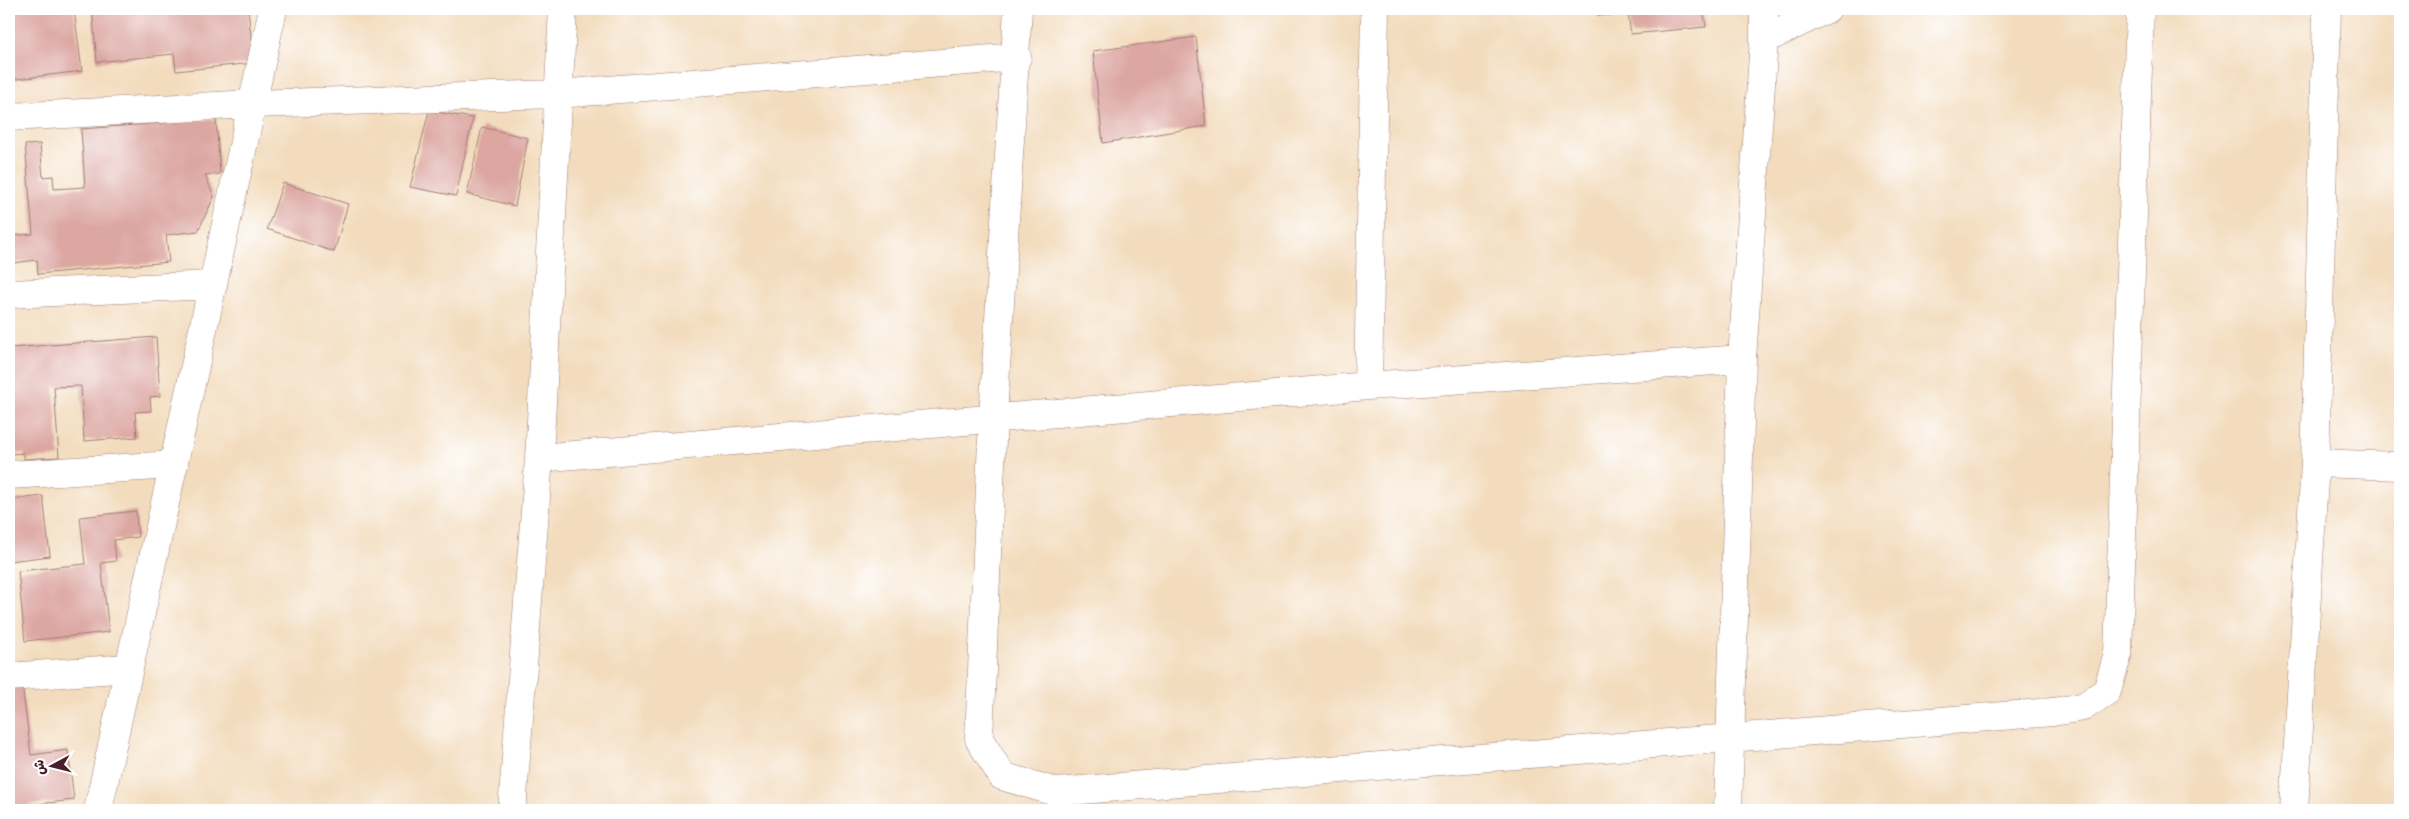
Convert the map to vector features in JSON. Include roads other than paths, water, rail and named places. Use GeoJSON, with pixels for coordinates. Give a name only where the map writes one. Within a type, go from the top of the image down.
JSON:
{"type":"FeatureCollection","features":[{"type":"Feature","properties":{"kind":"street"},"geometry":{"type":"LineString","coordinates":[[98,810],[273,9]]}},
{"type":"Feature","properties":{"kind":"street"},"geometry":{"type":"LineString","coordinates":[[512,810],[540,458],[563,9]]}},
{"type":"Feature","properties":{"kind":"street"},"geometry":{"type":"LineString","coordinates":[[1018,9],[1017,56],[993,417],[978,739],[1002,776],[1056,792],[2053,712],[2083,708],[2107,691],[2118,654],[2140,9]]}},
{"type":"Feature","properties":{"kind":"street"},"geometry":{"type":"LineString","coordinates":[[1368,386],[1375,9]]}},
{"type":"Feature","properties":{"kind":"street"},"geometry":{"type":"LineString","coordinates":[[1728,810],[1732,739],[1742,359],[1764,40],[1764,9]]}},
{"type":"Feature","properties":{"kind":"street"},"geometry":{"type":"LineString","coordinates":[[1764,40],[1827,9]]}},
{"type":"Feature","properties":{"kind":"street"},"geometry":{"type":"LineString","coordinates":[[2294,810],[2314,463],[2327,9]]}},
{"type":"Feature","properties":{"kind":"street"},"geometry":{"type":"LineString","coordinates":[[9,117],[253,104],[558,94],[1017,56]]}},
{"type":"Feature","properties":{"kind":"street"},"geometry":{"type":"LineString","coordinates":[[9,294],[213,284]]}},
{"type":"Feature","properties":{"kind":"street"},"geometry":{"type":"LineString","coordinates":[[540,458],[993,417],[1368,386],[1742,359]]}},
{"type":"Feature","properties":{"kind":"street"},"geometry":{"type":"LineString","coordinates":[[2314,463],[2400,466]]}},
{"type":"Feature","properties":{"kind":"street"},"geometry":{"type":"LineString","coordinates":[[9,475],[174,465]]}},
{"type":"Feature","properties":{"kind":"street"},"geometry":{"type":"LineString","coordinates":[[9,677],[129,668]]}}]}
